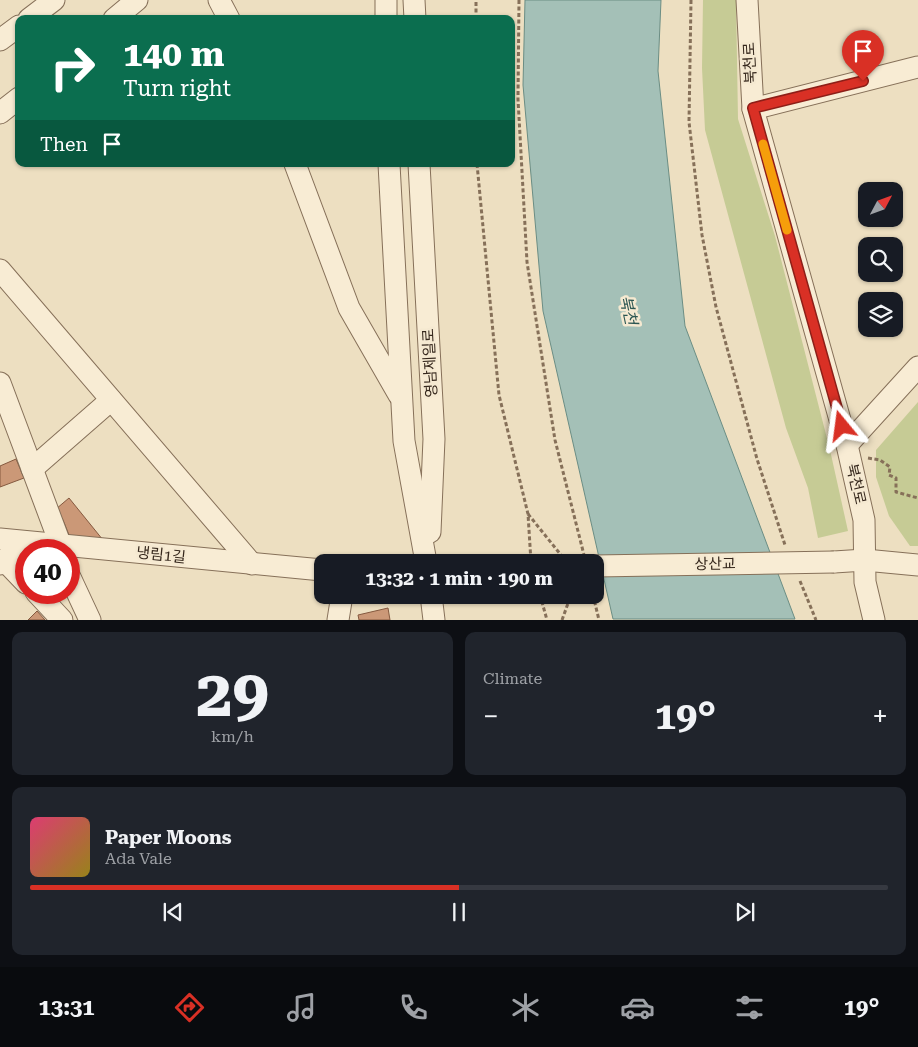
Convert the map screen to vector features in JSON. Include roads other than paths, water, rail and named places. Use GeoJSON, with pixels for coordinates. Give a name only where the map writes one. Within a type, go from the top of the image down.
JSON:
{"type":"FeatureCollection","features":[{"type":"Feature","properties":{"kind":"street"},"geometry":{"type":"LineString","coordinates":[[34,15],[54,0]]}},
{"type":"Feature","properties":{"kind":"street"},"geometry":{"type":"LineString","coordinates":[[119,15],[137,0]]}},
{"type":"Feature","properties":{"kind":"street"},"geometry":{"type":"LineString","coordinates":[[219,0],[227,15]]}},
{"type":"Feature","properties":{"kind":"street"},"geometry":{"type":"LineString","coordinates":[[386,0],[386,15]]}},
{"type":"Feature","properties":{"kind":"street"},"geometry":{"type":"LineString","coordinates":[[414,0],[415,15]]}},
{"type":"Feature","properties":{"kind":"street","name":"북천로"},"geometry":{"type":"LineString","coordinates":[[747,0],[753,108],[852,439],[864,520],[865,582],[874,620]]}},
{"type":"Feature","properties":{"kind":"street"},"geometry":{"type":"LineString","coordinates":[[0,40],[15,29]]}},
{"type":"Feature","properties":{"kind":"street"},"geometry":{"type":"LineString","coordinates":[[753,108],[918,67]]}},
{"type":"Feature","properties":{"kind":"street"},"geometry":{"type":"LineString","coordinates":[[0,113],[15,101]]}},
{"type":"Feature","properties":{"kind":"street"},"geometry":{"type":"LineString","coordinates":[[296,167],[349,308],[402,400]]}},
{"type":"Feature","properties":{"kind":"street"},"geometry":{"type":"LineString","coordinates":[[389,167],[404,442],[425,554]]}},
{"type":"Feature","properties":{"kind":"street","name":"영남제일로"},"geometry":{"type":"LineString","coordinates":[[420,167],[422,236],[434,439],[427,554]]}},
{"type":"Feature","properties":{"kind":"street"},"geometry":{"type":"LineString","coordinates":[[0,270],[252,564]]}},
{"type":"Feature","properties":{"kind":"street"},"geometry":{"type":"LineString","coordinates":[[852,439],[918,367]]}},
{"type":"Feature","properties":{"kind":"street"},"geometry":{"type":"LineString","coordinates":[[0,383],[55,539]]}},
{"type":"Feature","properties":{"kind":"street"},"geometry":{"type":"LineString","coordinates":[[32,469],[111,400]]}},
{"type":"Feature","properties":{"kind":"street","name":"냉림1길"},"geometry":{"type":"LineString","coordinates":[[0,539],[15,541]]}},
{"type":"Feature","properties":{"kind":"street","name":"냉림1길"},"geometry":{"type":"LineString","coordinates":[[80,549],[314,569]]}},
{"type":"Feature","properties":{"kind":"street"},"geometry":{"type":"LineString","coordinates":[[15,551],[2,562],[15,573]]}},
{"type":"Feature","properties":{"kind":"street","name":"상산교"},"geometry":{"type":"LineString","coordinates":[[604,566],[865,560],[918,565]]}},
{"type":"Feature","properties":{"kind":"street"},"geometry":{"type":"LineString","coordinates":[[80,599],[90,620]]}},
{"type":"Feature","properties":{"kind":"street"},"geometry":{"type":"LineString","coordinates":[[47,604],[62,620]]}},
{"type":"Feature","properties":{"kind":"street"},"geometry":{"type":"LineString","coordinates":[[338,620],[341,604]]}},
{"type":"Feature","properties":{"kind":"street"},"geometry":{"type":"LineString","coordinates":[[432,604],[434,620]]}},
{"type":"Feature","properties":{"kind":"water","name":"북천"},"geometry":{"type":"Polygon","coordinates":[[[525,0],[661,0],[658,71],[685,326],[795,619],[613,619],[604,579],[604,554],[598,554],[543,311],[523,85],[525,0]]]}}]}
